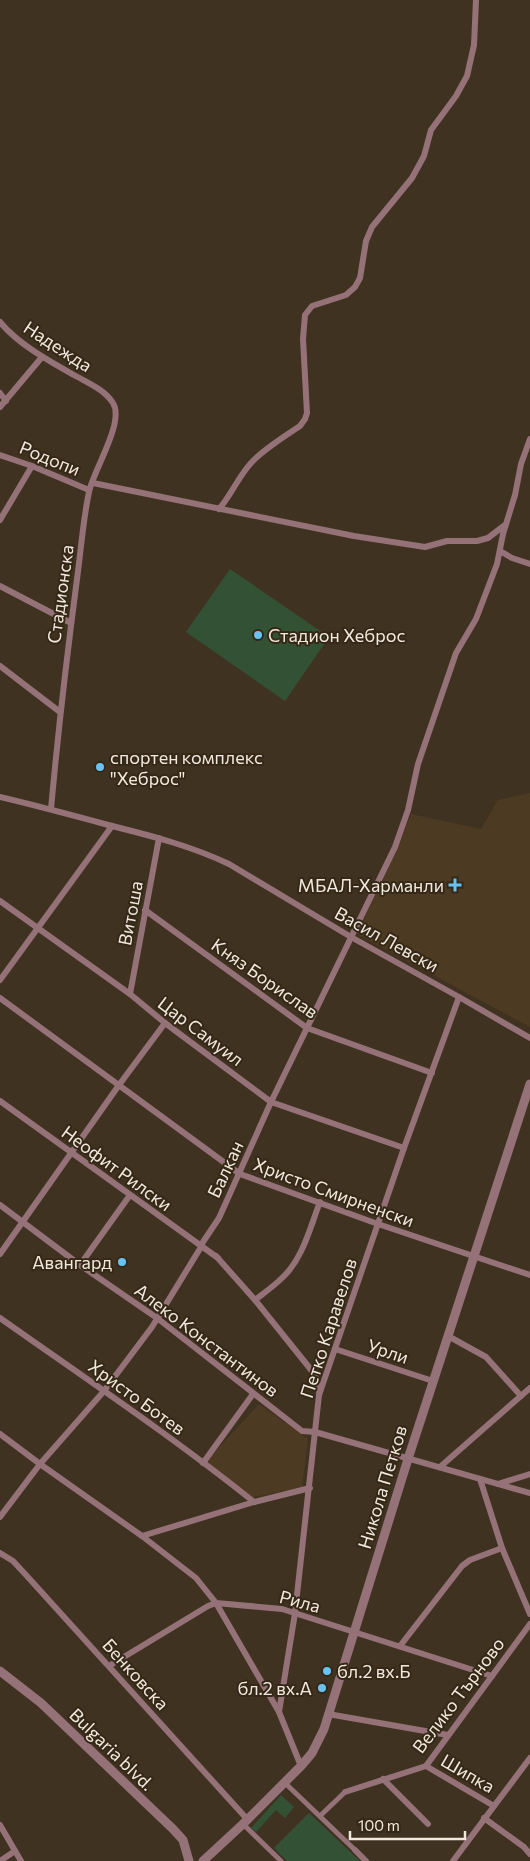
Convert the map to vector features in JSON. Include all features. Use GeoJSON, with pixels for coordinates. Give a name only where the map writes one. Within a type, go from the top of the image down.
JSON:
{"type":"FeatureCollection","features":[{"type":"Feature","properties":{"kind":"street"},"geometry":{"type":"LineString","coordinates":[[219,509],[255,458],[300,426],[305,419],[307,412],[303,339],[305,315],[312,306],[346,294],[356,287],[360,278],[366,241],[372,227],[412,178],[424,156],[431,130],[456,96],[466,76],[474,45],[476,0]]}},
{"type":"Feature","properties":{"kind":"street","name":"Надежда"},"geometry":{"type":"LineString","coordinates":[[0,322],[42,357],[103,391]]}},
{"type":"Feature","properties":{"kind":"street"},"geometry":{"type":"LineString","coordinates":[[0,407],[42,357]]}},
{"type":"Feature","properties":{"kind":"street","name":"Стадионска"},"geometry":{"type":"LineString","coordinates":[[50,809],[71,622],[89,490],[117,417],[117,410],[103,391]]}},
{"type":"Feature","properties":{"kind":"street"},"geometry":{"type":"LineString","coordinates":[[0,393],[6,400]]}},
{"type":"Feature","properties":{"kind":"street","name":"Балкан"},"geometry":{"type":"LineString","coordinates":[[0,1517],[40,1464],[104,1391],[152,1327],[219,1218],[271,1102],[395,847],[408,810],[418,764],[456,653],[476,619],[497,564],[505,525],[530,438]]}},
{"type":"Feature","properties":{"kind":"street","name":"Родопи"},"geometry":{"type":"LineString","coordinates":[[0,455],[89,490]]}},
{"type":"Feature","properties":{"kind":"street"},"geometry":{"type":"LineString","coordinates":[[0,520],[32,466]]}},
{"type":"Feature","properties":{"kind":"street"},"geometry":{"type":"LineString","coordinates":[[92,483],[354,536],[425,548],[447,541],[476,541],[488,538],[505,525]]}},
{"type":"Feature","properties":{"kind":"street"},"geometry":{"type":"LineString","coordinates":[[500,551],[512,558],[530,564]]}},
{"type":"Feature","properties":{"kind":"street"},"geometry":{"type":"LineString","coordinates":[[0,586],[71,622]]}},
{"type":"Feature","properties":{"kind":"street"},"geometry":{"type":"LineString","coordinates":[[0,666],[60,712]]}},
{"type":"Feature","properties":{"kind":"street","name":"Васил Левски"},"geometry":{"type":"LineString","coordinates":[[0,797],[191,847],[229,864],[351,937],[459,996],[530,1038]]}},
{"type":"Feature","properties":{"kind":"street"},"geometry":{"type":"LineString","coordinates":[[0,980],[112,826]]}},
{"type":"Feature","properties":{"kind":"street","name":"Витоша"},"geometry":{"type":"LineString","coordinates":[[130,994],[160,838]]}},
{"type":"Feature","properties":{"kind":"street","name":"Цар Самуил"},"geometry":{"type":"LineString","coordinates":[[0,901],[130,994],[165,1023],[271,1102],[404,1148]]}},
{"type":"Feature","properties":{"kind":"street","name":"Княз Борислав"},"geometry":{"type":"LineString","coordinates":[[146,910],[307,1028],[432,1073]]}},
{"type":"Feature","properties":{"kind":"street","name":"Петко Каравелов"},"geometry":{"type":"LineString","coordinates":[[279,1712],[295,1613],[319,1395],[404,1148],[459,996]]}},
{"type":"Feature","properties":{"kind":"street","name":"Христо Смирненски"},"geometry":{"type":"LineString","coordinates":[[0,998],[240,1174],[378,1224],[530,1275]]}},
{"type":"Feature","properties":{"kind":"street"},"geometry":{"type":"LineString","coordinates":[[0,1254],[165,1023]]}},
{"type":"Feature","properties":{"kind":"street","name":"Никола Петков"},"geometry":{"type":"LineString","coordinates":[[203,1861],[245,1822],[312,1753],[328,1714],[355,1632],[408,1459],[527,1099],[530,1084]]}},
{"type":"Feature","properties":{"kind":"street","name":"Неофит Рилски"},"geometry":{"type":"LineString","coordinates":[[0,1101],[71,1154],[202,1244],[218,1258],[255,1300],[312,1371],[316,1377],[319,1395]]}},
{"type":"Feature","properties":{"kind":"street"},"geometry":{"type":"LineString","coordinates":[[80,1265],[130,1195]]}},
{"type":"Feature","properties":{"kind":"street"},"geometry":{"type":"LineString","coordinates":[[255,1300],[284,1277],[295,1262],[320,1202]]}},
{"type":"Feature","properties":{"kind":"street","name":"Алеко Константинов"},"geometry":{"type":"LineString","coordinates":[[0,1205],[80,1265],[157,1318],[302,1431],[315,1432],[530,1493]]}},
{"type":"Feature","properties":{"kind":"street","name":"Христо Ботев"},"geometry":{"type":"LineString","coordinates":[[0,1318],[104,1391],[254,1502]]}},
{"type":"Feature","properties":{"kind":"street"},"geometry":{"type":"LineString","coordinates":[[448,1336],[486,1357],[521,1396]]}},
{"type":"Feature","properties":{"kind":"street","name":"Урли"},"geometry":{"type":"LineString","coordinates":[[335,1349],[433,1381]]}},
{"type":"Feature","properties":{"kind":"street"},"geometry":{"type":"LineString","coordinates":[[440,1468],[530,1388]]}},
{"type":"Feature","properties":{"kind":"street"},"geometry":{"type":"LineString","coordinates":[[203,1463],[253,1394]]}},
{"type":"Feature","properties":{"kind":"street"},"geometry":{"type":"LineString","coordinates":[[0,1434],[142,1536],[196,1578],[216,1603],[279,1712],[300,1766]]}},
{"type":"Feature","properties":{"kind":"street"},"geometry":{"type":"LineString","coordinates":[[497,1484],[530,1474]]}},
{"type":"Feature","properties":{"kind":"street"},"geometry":{"type":"LineString","coordinates":[[480,1479],[502,1548],[530,1614]]}},
{"type":"Feature","properties":{"kind":"street"},"geometry":{"type":"LineString","coordinates":[[142,1536],[254,1502],[310,1488]]}},
{"type":"Feature","properties":{"kind":"street"},"geometry":{"type":"LineString","coordinates":[[400,1646],[462,1566],[470,1560],[502,1548]]}},
{"type":"Feature","properties":{"kind":"street","name":"Бенковска"},"geometry":{"type":"LineString","coordinates":[[0,1553],[13,1561],[109,1666],[245,1822]]}},
{"type":"Feature","properties":{"kind":"street"},"geometry":{"type":"LineString","coordinates":[[109,1666],[216,1603]]}},
{"type":"Feature","properties":{"kind":"street","name":"Рила"},"geometry":{"type":"LineString","coordinates":[[216,1603],[282,1609],[492,1676]]}},
{"type":"Feature","properties":{"kind":"street","name":"Велико Търново"},"geometry":{"type":"LineString","coordinates":[[345,1792],[426,1766],[530,1624]]}},
{"type":"Feature","properties":{"kind":"street","name":"Bulgaria blvd."},"geometry":{"type":"LineString","coordinates":[[0,1670],[41,1703],[173,1829],[182,1840],[190,1861]]}},
{"type":"Feature","properties":{"kind":"street"},"geometry":{"type":"LineString","coordinates":[[328,1714],[448,1735]]}},
{"type":"Feature","properties":{"kind":"street"},"geometry":{"type":"LineString","coordinates":[[453,1861],[530,1758]]}},
{"type":"Feature","properties":{"kind":"street","name":"Шипка"},"geometry":{"type":"LineString","coordinates":[[426,1766],[494,1806]]}},
{"type":"Feature","properties":{"kind":"street"},"geometry":{"type":"LineString","coordinates":[[383,1779],[428,1824]]}},
{"type":"Feature","properties":{"kind":"street"},"geometry":{"type":"LineString","coordinates":[[284,1782],[366,1861]]}},
{"type":"Feature","properties":{"kind":"street"},"geometry":{"type":"LineString","coordinates":[[320,1816],[345,1792]]}},
{"type":"Feature","properties":{"kind":"street"},"geometry":{"type":"LineString","coordinates":[[484,1818],[524,1847],[530,1854]]}},
{"type":"Feature","properties":{"kind":"street"},"geometry":{"type":"LineString","coordinates":[[245,1822],[281,1861]]}},
{"type":"Feature","properties":{"kind":"street"},"geometry":{"type":"LineString","coordinates":[[0,1825],[21,1861]]}},
{"type":"Feature","properties":{"kind":"street"},"geometry":{"type":"LineString","coordinates":[[0,1861],[15,1851]]}},
{"type":"Feature","properties":{"kind":"shaded area","name":"МБАЛ-Харманли"},"geometry":{"type":"Polygon","coordinates":[[[530,793],[530,1027],[357,934],[411,814],[481,829],[498,800],[530,793]]]}},
{"type":"Feature","properties":{"kind":"shaded area"},"geometry":{"type":"Polygon","coordinates":[[[259,1404],[308,1439],[302,1487],[250,1498],[206,1462],[259,1404]]]}},
{"type":"Feature","properties":{"kind":"green space","name":"Стадион Хеброс"},"geometry":{"type":"Polygon","coordinates":[[[230,569],[329,637],[285,701],[186,632],[230,569]]]}},
{"type":"Feature","properties":{"kind":"green space"},"geometry":{"type":"Polygon","coordinates":[[[281,1795],[294,1807],[285,1818],[276,1810],[256,1832],[251,1828],[281,1795]]]}},
{"type":"Feature","properties":{"kind":"green space"},"geometry":{"type":"Polygon","coordinates":[[[309,1813],[360,1861],[287,1861],[274,1848],[309,1813]]]}},
{"type":"Feature","properties":{"kind":"place","name":"Стадион Хеброс"},"geometry":{"type":"Point","coordinates":[258,635]}},
{"type":"Feature","properties":{"kind":"place","name":"спортен комплекс \"Хеброс\""},"geometry":{"type":"Point","coordinates":[100,767]}},
{"type":"Feature","properties":{"kind":"place","name":"МБАЛ-Харманли"},"geometry":{"type":"Point","coordinates":[455,885]}},
{"type":"Feature","properties":{"kind":"place","name":"Авангард"},"geometry":{"type":"Point","coordinates":[122,1262]}},
{"type":"Feature","properties":{"kind":"place","name":"бл.2 вх.Б"},"geometry":{"type":"Point","coordinates":[327,1671]}},
{"type":"Feature","properties":{"kind":"place","name":"бл.2 вх.А"},"geometry":{"type":"Point","coordinates":[322,1688]}}]}
